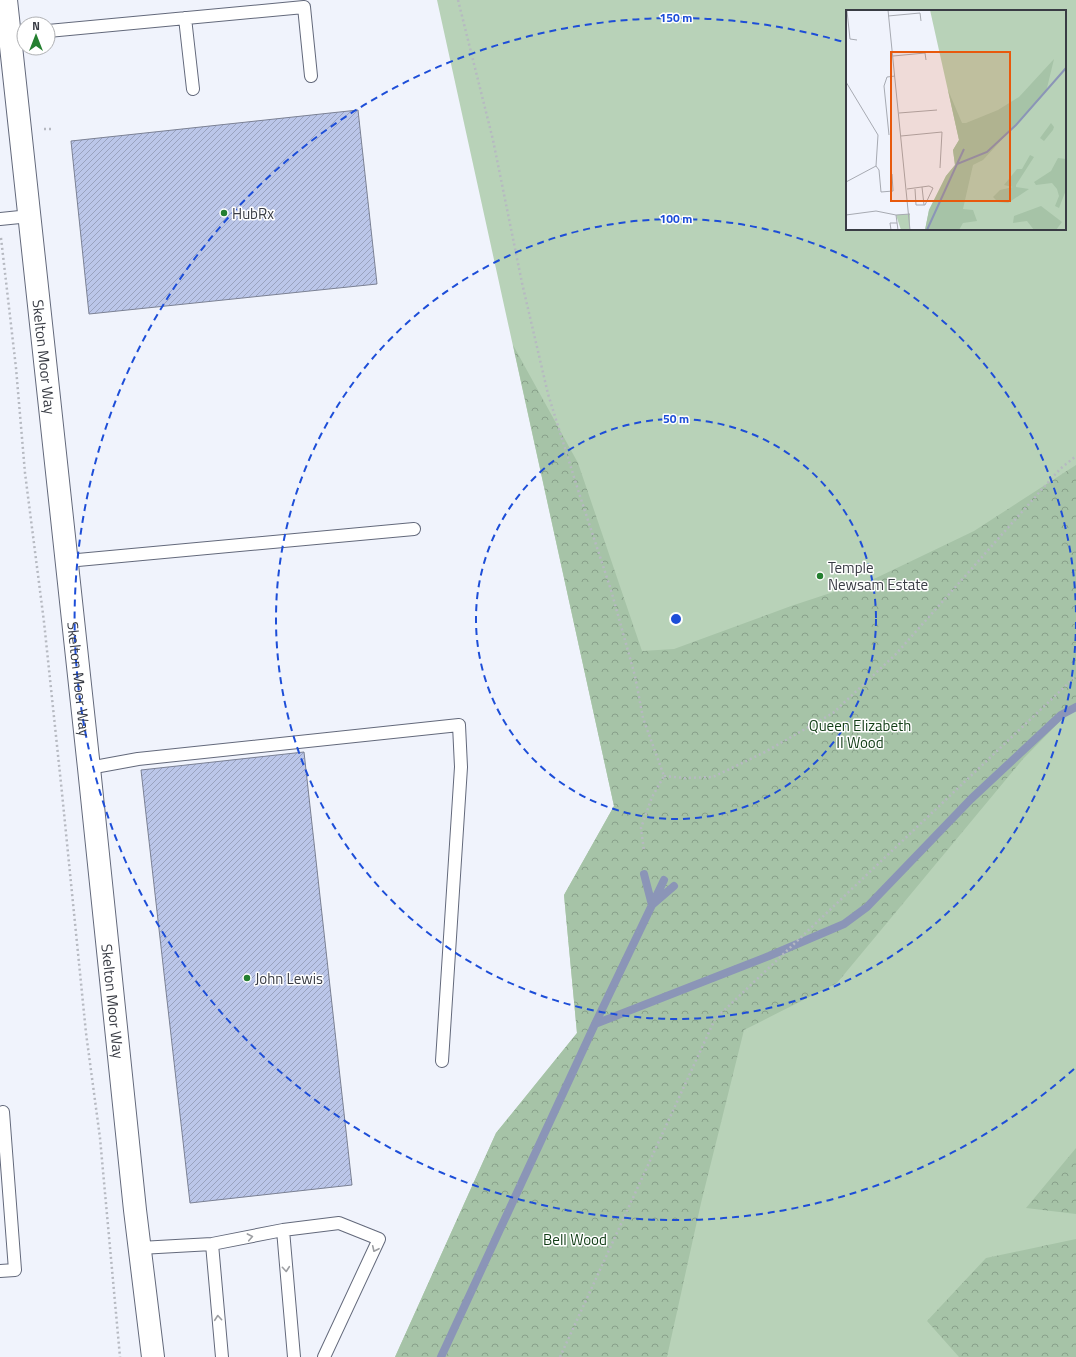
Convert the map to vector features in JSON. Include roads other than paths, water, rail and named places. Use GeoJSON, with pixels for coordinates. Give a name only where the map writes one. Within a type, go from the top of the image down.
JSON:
{"type":"FeatureCollection","features":[{"type":"Feature","properties":{"kind":"street","name":"Skelton Moor Way"},"geometry":{"type":"LineString","coordinates":[[6,0],[16,31]]}},
{"type":"Feature","properties":{"kind":"street","name":"Skelton Moor Way"},"geometry":{"type":"LineString","coordinates":[[19,56],[30,216],[135,1210],[153,1357]]}},
{"type":"Feature","properties":{"kind":"lane"},"geometry":{"type":"LineString","coordinates":[[56,30],[304,7],[311,76]]}},
{"type":"Feature","properties":{"kind":"lane"},"geometry":{"type":"LineString","coordinates":[[185,18],[193,89]]}},
{"type":"Feature","properties":{"kind":"lane"},"geometry":{"type":"LineString","coordinates":[[0,219],[30,216]]}},
{"type":"Feature","properties":{"kind":"lane"},"geometry":{"type":"LineString","coordinates":[[67,560],[414,529]]}},
{"type":"Feature","properties":{"kind":"lane"},"geometry":{"type":"LineString","coordinates":[[89,768],[138,759],[459,726],[461,767],[442,1061]]}},
{"type":"Feature","properties":{"kind":"lane"},"geometry":{"type":"LineString","coordinates":[[0,1271],[15,1270],[3,1112]]}},
{"type":"Feature","properties":{"kind":"lane"},"geometry":{"type":"LineString","coordinates":[[140,1248],[212,1244],[283,1230],[339,1223],[379,1239],[324,1357]]}},
{"type":"Feature","properties":{"kind":"lane"},"geometry":{"type":"LineString","coordinates":[[283,1230],[294,1357]]}},
{"type":"Feature","properties":{"kind":"lane"},"geometry":{"type":"LineString","coordinates":[[212,1244],[222,1357]]}},
{"type":"Feature","properties":{"kind":"waterway"},"geometry":{"type":"LineString","coordinates":[[441,1357],[595,1024],[769,956],[844,924],[867,907],[971,799],[1061,715],[1076,707]]}},
{"type":"Feature","properties":{"kind":"waterway"},"geometry":{"type":"LineString","coordinates":[[644,874],[652,905],[674,886]]}},
{"type":"Feature","properties":{"kind":"waterway"},"geometry":{"type":"LineString","coordinates":[[595,1024],[664,880]]}},
{"type":"Feature","properties":{"kind":"place","name":"HubRx"},"geometry":{"type":"Point","coordinates":[224,213]}},
{"type":"Feature","properties":{"kind":"place","name":"Temple Newsam Estate"},"geometry":{"type":"Point","coordinates":[820,576]}},
{"type":"Feature","properties":{"kind":"place","name":"John Lewis"},"geometry":{"type":"Point","coordinates":[247,978]}},
{"type":"Feature","properties":{"kind":"park label","name":"Queen Elizabeth II Wood"},"geometry":{"type":"Point","coordinates":[860,734]}},
{"type":"Feature","properties":{"kind":"park label","name":"Bell Wood"},"geometry":{"type":"Point","coordinates":[575,1239]}}]}
